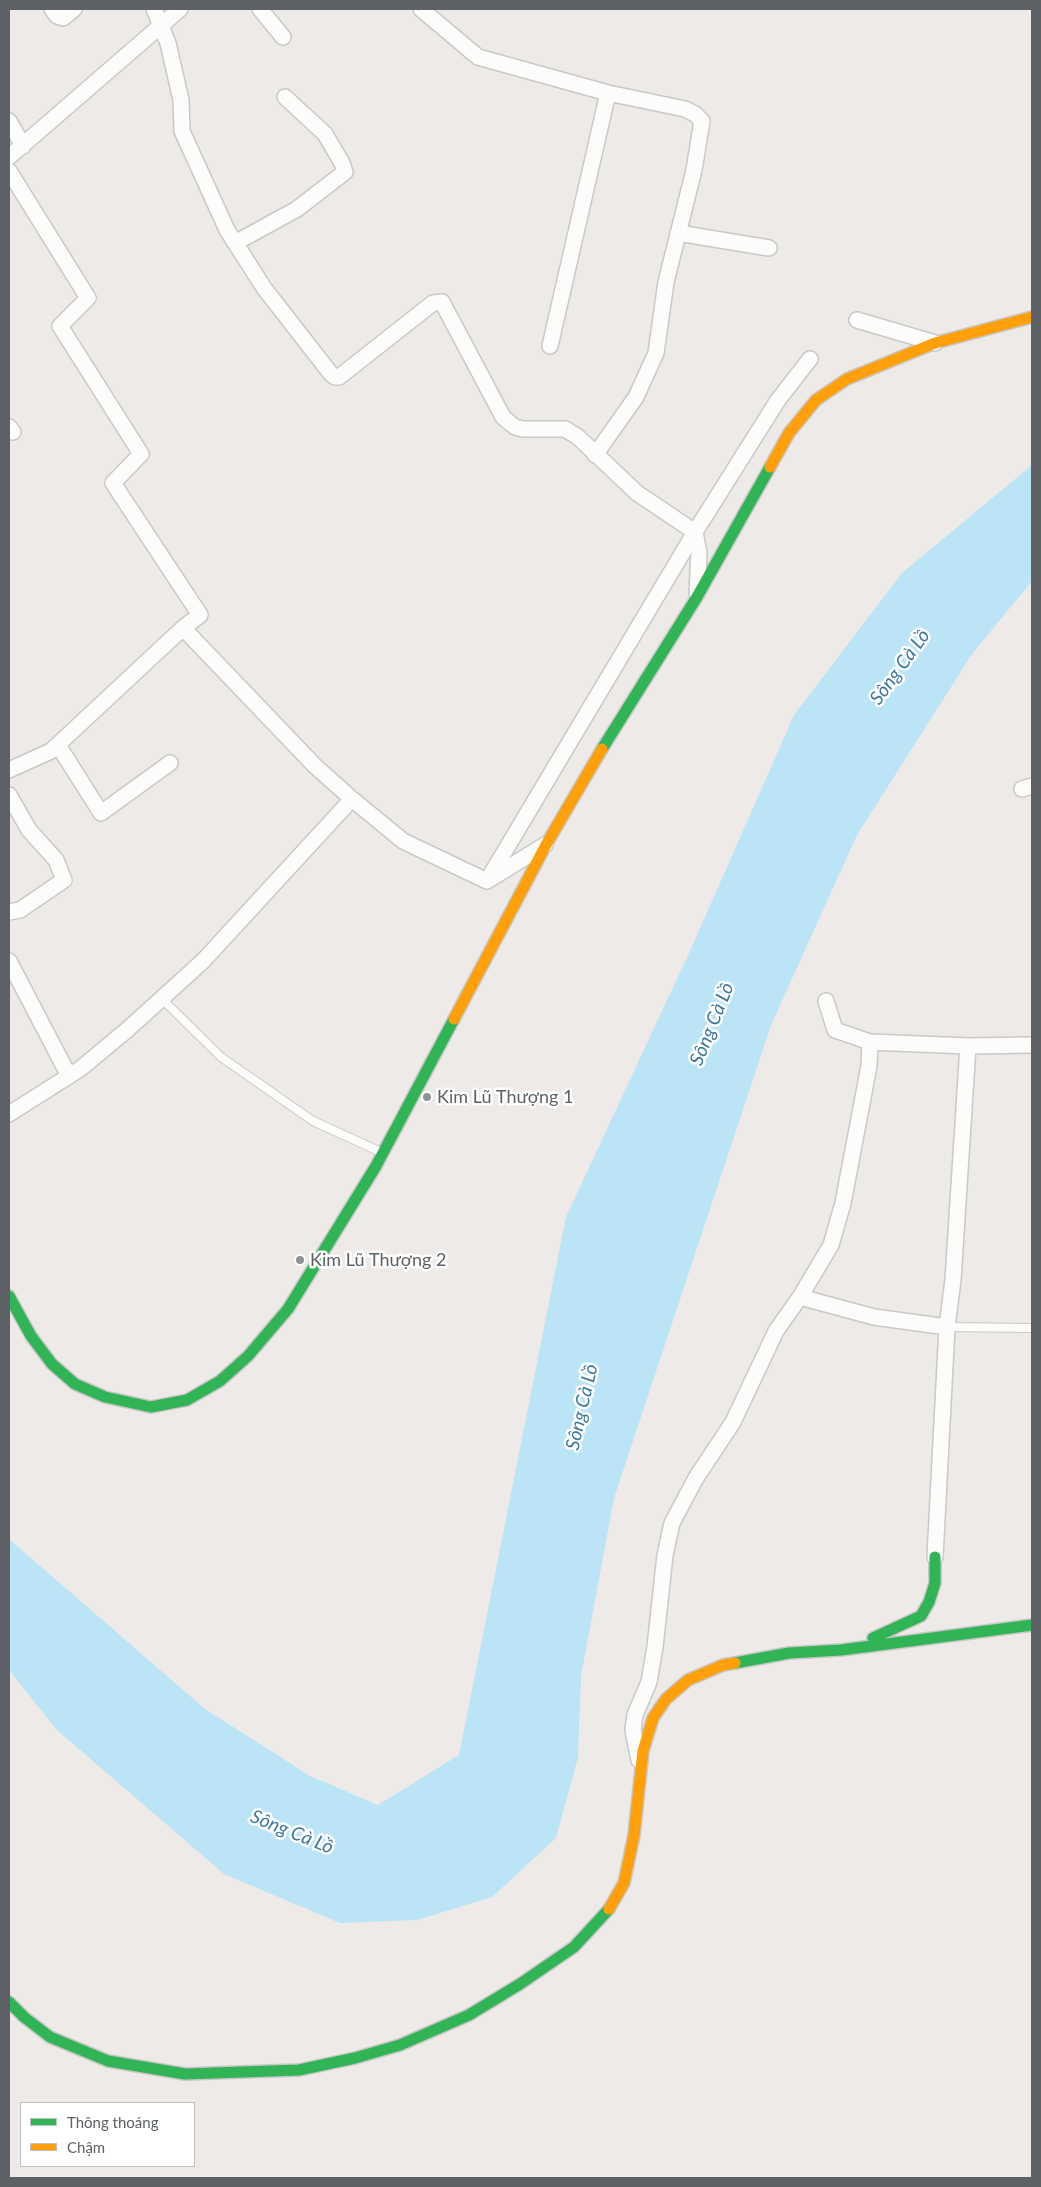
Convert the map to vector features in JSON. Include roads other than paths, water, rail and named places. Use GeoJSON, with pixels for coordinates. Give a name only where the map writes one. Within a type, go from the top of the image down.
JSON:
{"type":"FeatureCollection","features":[{"type":"Feature","properties":{"kind":"street"},"geometry":{"type":"LineString","coordinates":[[52,9],[57,16],[63,18],[74,9]]}},
{"type":"Feature","properties":{"kind":"street"},"geometry":{"type":"LineString","coordinates":[[154,9],[168,43],[182,100],[182,131],[226,230],[264,288],[335,378],[345,373],[433,304],[442,302],[503,417],[515,427],[564,429],[578,437],[637,493],[695,532],[699,553],[697,597]]}},
{"type":"Feature","properties":{"kind":"street"},"geometry":{"type":"LineString","coordinates":[[9,157],[180,9]]}},
{"type":"Feature","properties":{"kind":"street"},"geometry":{"type":"LineString","coordinates":[[260,9],[283,37]]}},
{"type":"Feature","properties":{"kind":"street"},"geometry":{"type":"LineString","coordinates":[[421,9],[478,57],[608,93],[684,109],[695,114],[702,121],[694,170],[666,282],[656,353],[636,397],[595,455]]}},
{"type":"Feature","properties":{"kind":"street"},"geometry":{"type":"LineString","coordinates":[[550,346],[608,93]]}},
{"type":"Feature","properties":{"kind":"street"},"geometry":{"type":"LineString","coordinates":[[235,243],[297,208],[345,172],[342,163],[325,134],[285,97]]}},
{"type":"Feature","properties":{"kind":"street"},"geometry":{"type":"LineString","coordinates":[[9,121],[24,146]]}},
{"type":"Feature","properties":{"kind":"street"},"geometry":{"type":"LineString","coordinates":[[9,171],[88,298],[60,326],[141,454],[113,483],[200,615],[183,628],[51,751],[9,770]]}},
{"type":"Feature","properties":{"kind":"street"},"geometry":{"type":"LineString","coordinates":[[678,233],[769,248]]}},
{"type":"Feature","properties":{"kind":"street"},"geometry":{"type":"LineString","coordinates":[[9,1296],[31,1336],[52,1364],[76,1384],[105,1397],[151,1407],[187,1400],[220,1381],[248,1356],[288,1309],[383,1153],[547,844],[626,708],[697,597],[789,433],[816,400],[847,379],[935,343],[1032,317]]}},
{"type":"Feature","properties":{"kind":"street"},"geometry":{"type":"LineString","coordinates":[[857,320],[935,343]]}},
{"type":"Feature","properties":{"kind":"street"},"geometry":{"type":"LineString","coordinates":[[487,881],[695,532],[778,400],[810,359]]}},
{"type":"Feature","properties":{"kind":"street"},"geometry":{"type":"LineString","coordinates":[[183,628],[315,766],[352,799],[403,840],[487,881]]}},
{"type":"Feature","properties":{"kind":"street"},"geometry":{"type":"LineString","coordinates":[[58,744],[101,813],[170,763]]}},
{"type":"Feature","properties":{"kind":"street"},"geometry":{"type":"LineString","coordinates":[[9,796],[29,830],[56,860],[64,880],[20,910],[9,912]]}},
{"type":"Feature","properties":{"kind":"street"},"geometry":{"type":"LineString","coordinates":[[9,1114],[70,1076],[127,1030],[203,961],[352,799]]}},
{"type":"Feature","properties":{"kind":"street"},"geometry":{"type":"LineString","coordinates":[[487,881],[547,844]]}},
{"type":"Feature","properties":{"kind":"street"},"geometry":{"type":"LineString","coordinates":[[9,961],[70,1076]]}},
{"type":"Feature","properties":{"kind":"street"},"geometry":{"type":"LineString","coordinates":[[826,1000],[835,1030],[870,1042],[968,1046],[1032,1045]]}},
{"type":"Feature","properties":{"kind":"street"},"geometry":{"type":"LineString","coordinates":[[641,1768],[633,1730],[635,1715],[648,1682],[655,1647],[665,1555],[672,1523],[696,1478],[733,1422],[776,1331],[800,1297],[831,1245],[843,1204],[868,1066],[870,1042]]}},
{"type":"Feature","properties":{"kind":"street"},"geometry":{"type":"LineString","coordinates":[[841,1650],[909,1623],[921,1616],[929,1602],[934,1583],[947,1326],[953,1280],[968,1046]]}},
{"type":"Feature","properties":{"kind":"street"},"geometry":{"type":"LineString","coordinates":[[800,1297],[874,1317],[947,1326]]}},
{"type":"Feature","properties":{"kind":"street"},"geometry":{"type":"LineString","coordinates":[[9,2002],[24,2017],[50,2037],[78,2050],[108,2061],[185,2074],[299,2070],[355,2058],[400,2045],[468,2015],[520,1984],[574,1948],[606,1914],[624,1883],[634,1835],[643,1751],[653,1718],[666,1699],[688,1680],[723,1665],[789,1653],[841,1650],[1032,1625]]}},
{"type":"Feature","properties":{"kind":"lane"},"geometry":{"type":"LineString","coordinates":[[162,998],[221,1057],[313,1121],[383,1153]]}},
{"type":"Feature","properties":{"kind":"lane"},"geometry":{"type":"LineString","coordinates":[[947,1326],[1032,1328]]}},
{"type":"Feature","properties":{"kind":"water","name":"Sông Cà Lồ"},"geometry":{"type":"Polygon","coordinates":[[[1032,465],[1032,581],[972,654],[857,835],[771,1025],[614,1498],[581,1676],[578,1757],[556,1838],[492,1897],[417,1920],[340,1923],[224,1874],[57,1730],[9,1670],[9,1539],[205,1709],[310,1776],[378,1805],[459,1755],[566,1217],[690,951],[794,715],[902,573],[1032,465]]]}},
{"type":"Feature","properties":{"kind":"place","name":"Kim Lũ Thượng 1"},"geometry":{"type":"Point","coordinates":[427,1097]}},
{"type":"Feature","properties":{"kind":"place","name":"Kim Lũ Thượng 2"},"geometry":{"type":"Point","coordinates":[300,1260]}}]}
